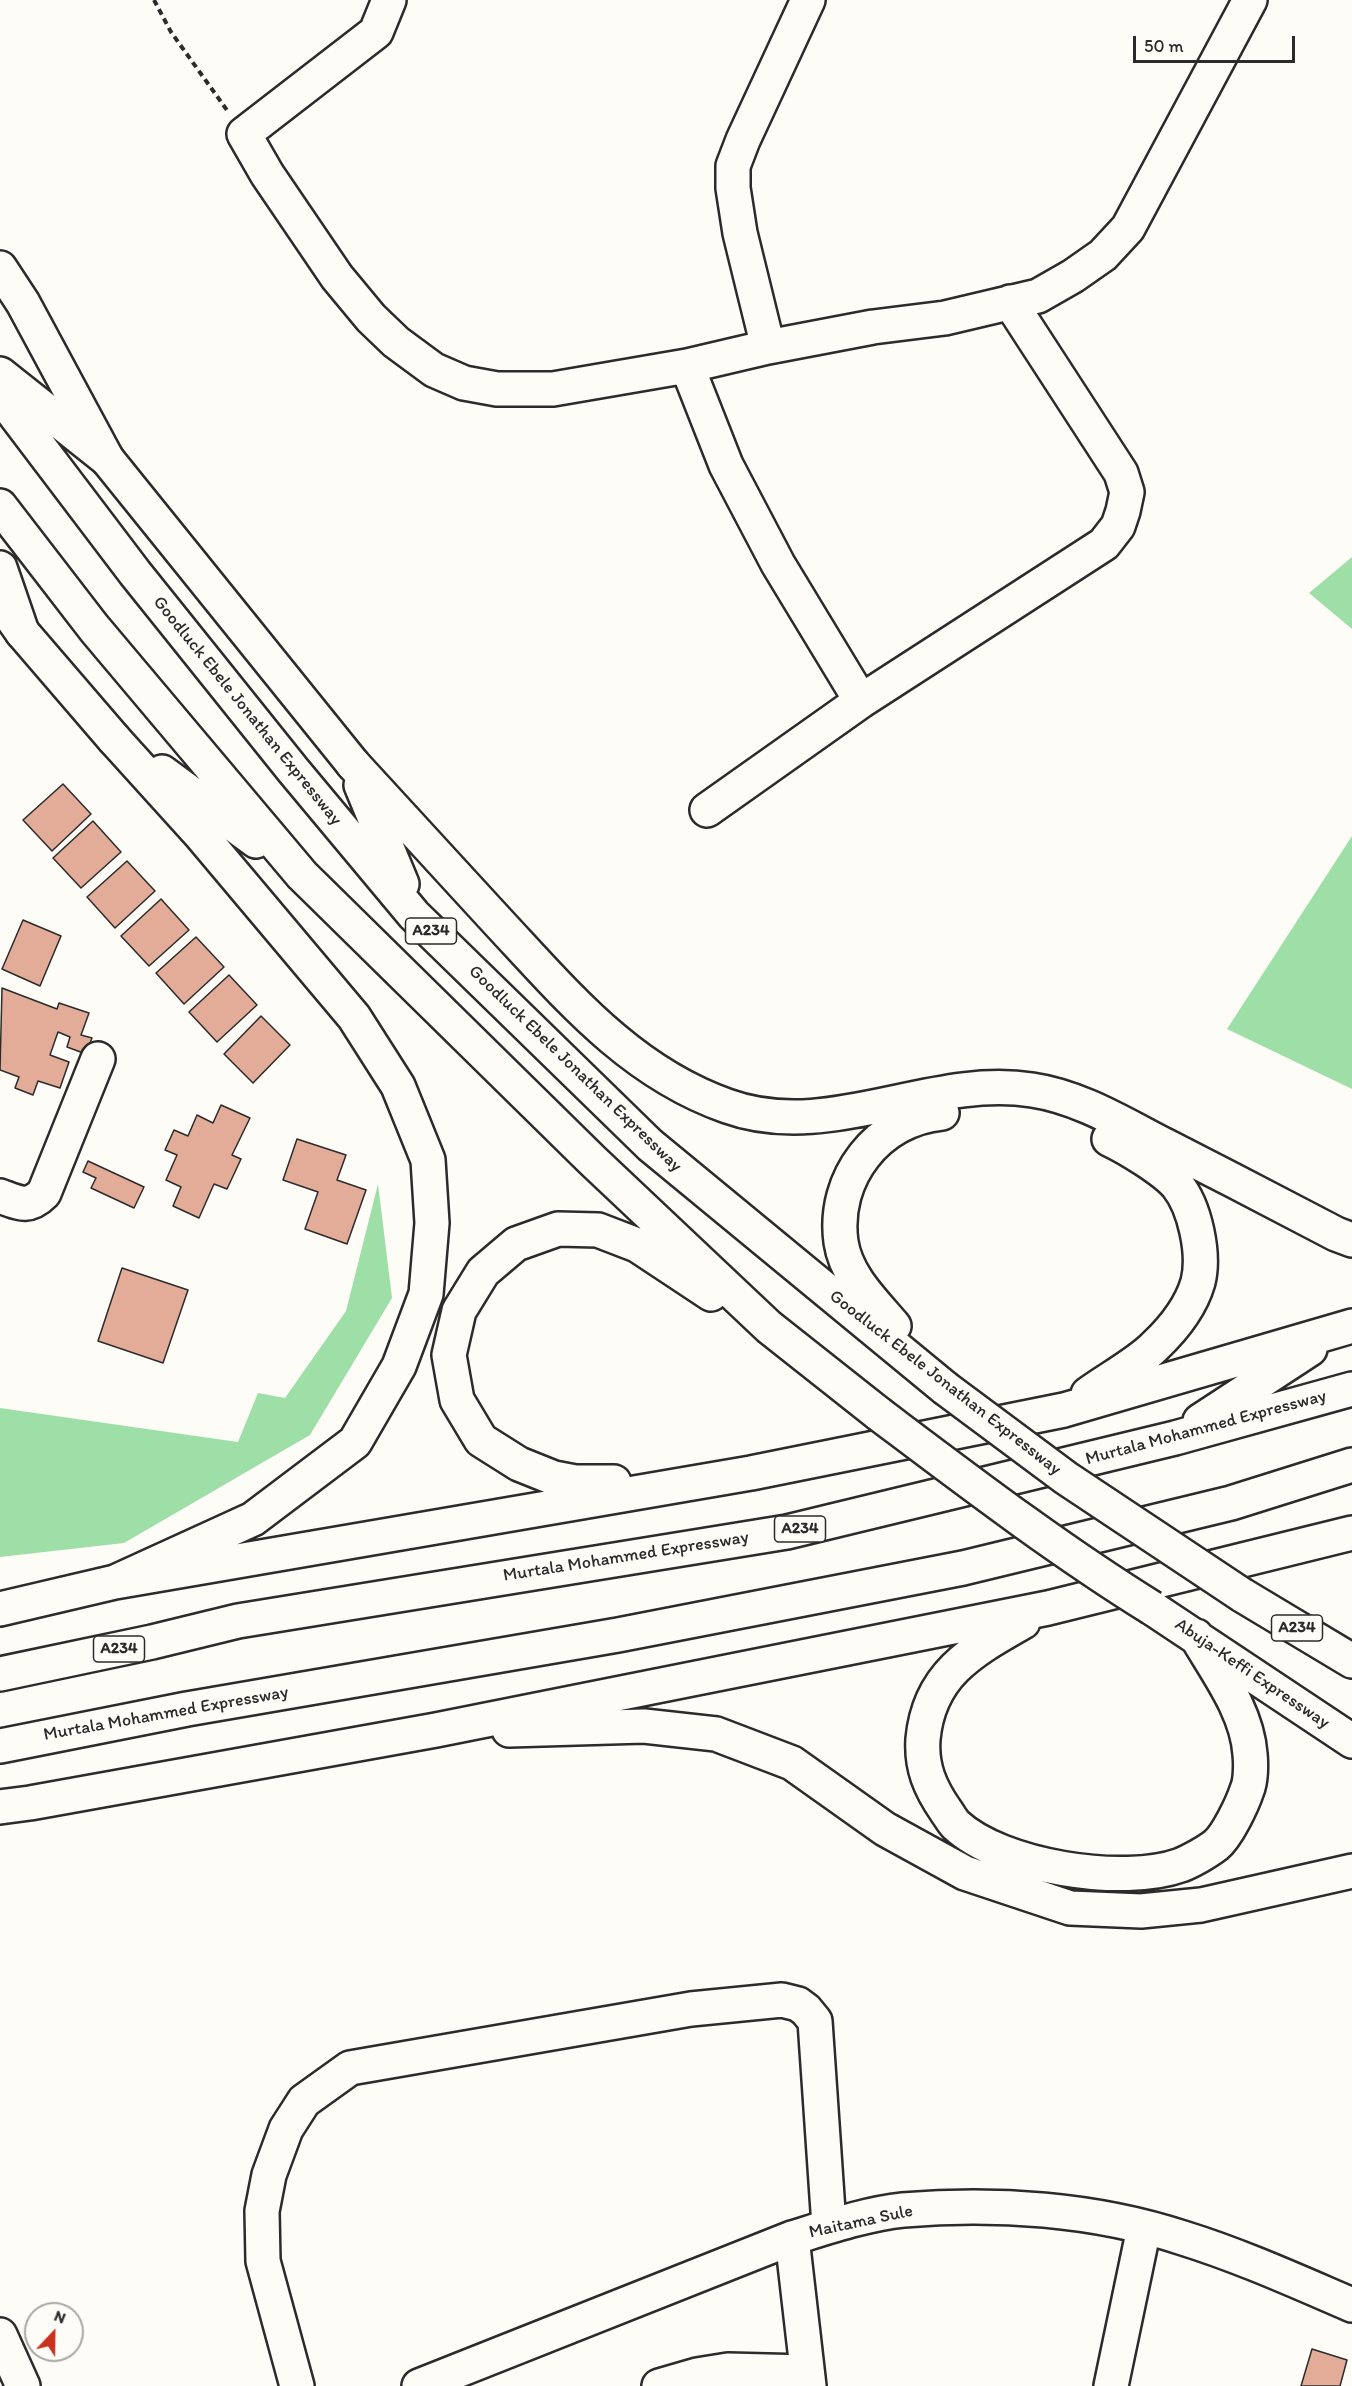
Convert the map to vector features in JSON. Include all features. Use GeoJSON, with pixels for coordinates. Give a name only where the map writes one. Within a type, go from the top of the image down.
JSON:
{"type":"FeatureCollection","features":[{"type":"Feature","properties":{"kind":"main road"},"geometry":{"type":"LineString","coordinates":[[389,0],[376,32],[244,134],[267,174],[337,277],[371,318],[396,342],[434,370],[464,383],[497,389],[553,389],[687,366],[768,347],[873,327],[945,318],[1038,296],[1103,255],[1128,228],[1250,0]]}},
{"type":"Feature","properties":{"kind":"main road"},"geometry":{"type":"LineString","coordinates":[[768,347],[740,233],[733,188],[733,166],[808,0]]}},
{"type":"Feature","properties":{"kind":"main road"},"geometry":{"type":"LineString","coordinates":[[0,268],[23,303],[107,459],[353,764],[580,1011],[626,1051],[682,1087],[729,1107],[776,1118],[820,1117],[974,1088],[1032,1090],[1087,1105],[1336,1234],[1352,1240]]}},
{"type":"Feature","properties":{"kind":"main road"},"geometry":{"type":"LineString","coordinates":[[707,810],[861,701],[1104,544],[1118,526],[1127,492],[1121,473],[1010,302]]}},
{"type":"Feature","properties":{"kind":"main road"},"geometry":{"type":"LineString","coordinates":[[687,366],[726,465],[778,564],[861,701]]}},
{"type":"Feature","properties":{"kind":"main road"},"geometry":{"type":"LineString","coordinates":[[0,374],[107,459]]}},
{"type":"Feature","properties":{"kind":"main road","name":"Goodluck Ebele Jonathan Expressway"},"geometry":{"type":"LineString","coordinates":[[0,395],[143,582],[293,770],[414,915],[650,1145],[938,1382],[1066,1478],[1242,1595],[1352,1661]]}},
{"type":"Feature","properties":{"kind":"main road","name":"A234"},"geometry":{"type":"LineString","coordinates":[[0,506],[94,628],[302,875],[592,1160],[769,1327]]}},
{"type":"Feature","properties":{"kind":"main road"},"geometry":{"type":"LineString","coordinates":[[0,568],[22,632]]}},
{"type":"Feature","properties":{"kind":"main road"},"geometry":{"type":"LineString","coordinates":[[0,601],[22,632],[200,834],[354,1017],[399,1086],[428,1160],[432,1223],[426,1294],[399,1366],[355,1442],[253,1519],[115,1582]]}},
{"type":"Feature","properties":{"kind":"main road"},"geometry":{"type":"LineString","coordinates":[[114,739],[302,875]]}},
{"type":"Feature","properties":{"kind":"main road"},"geometry":{"type":"LineString","coordinates":[[353,764],[414,915]]}},
{"type":"Feature","properties":{"kind":"main road"},"geometry":{"type":"LineString","coordinates":[[0,1196],[21,1204],[35,1202],[44,1193],[98,1059]]}},
{"type":"Feature","properties":{"kind":"main road"},"geometry":{"type":"LineString","coordinates":[[938,1382],[858,1284],[850,1269],[841,1242],[841,1210],[851,1176],[873,1144],[901,1124],[935,1114],[967,1111],[1002,1110],[1045,1115],[1076,1123],[1118,1144],[1149,1163],[1177,1185],[1189,1206],[1200,1251],[1198,1281],[1188,1306],[1155,1347],[1064,1410]]}},
{"type":"Feature","properties":{"kind":"main road"},"geometry":{"type":"LineString","coordinates":[[751,1473],[604,1482],[574,1482],[554,1478],[519,1464],[482,1440],[457,1400],[449,1355],[459,1311],[483,1272],[516,1244],[558,1229],[598,1230],[630,1241],[704,1289],[769,1327]]}},
{"type":"Feature","properties":{"kind":"main road","name":"Abuja-Keffi Expressway"},"geometry":{"type":"LineString","coordinates":[[769,1327],[879,1414],[1033,1527],[1107,1579],[1352,1741]]}},
{"type":"Feature","properties":{"kind":"main road"},"geometry":{"type":"LineString","coordinates":[[0,1609],[115,1582],[751,1473],[1064,1410],[1346,1328]]}},
{"type":"Feature","properties":{"kind":"main road"},"geometry":{"type":"LineString","coordinates":[[1175,1438],[1346,1328]]}},
{"type":"Feature","properties":{"kind":"main road","name":"Murtala Mohammed Expressway"},"geometry":{"type":"LineString","coordinates":[[0,1674],[152,1642],[238,1621],[787,1532],[1175,1438],[1352,1389]]}},
{"type":"Feature","properties":{"kind":"main road","name":"Murtala Mohammed Expressway"},"geometry":{"type":"LineString","coordinates":[[0,1746],[187,1709],[618,1635],[963,1568],[1231,1503],[1352,1465]]}},
{"type":"Feature","properties":{"kind":"main road"},"geometry":{"type":"LineString","coordinates":[[0,1826],[15,1805],[436,1730],[1048,1608],[1352,1533]]}},
{"type":"Feature","properties":{"kind":"main road"},"geometry":{"type":"LineString","coordinates":[[1048,1608],[976,1648],[951,1671],[934,1696],[924,1727],[922,1756],[931,1790],[956,1825],[989,1848],[1041,1865],[1090,1872],[1139,1874],[1181,1865],[1217,1845],[1248,1789],[1251,1754],[1243,1722],[1234,1700],[1196,1636]]}},
{"type":"Feature","properties":{"kind":"main road"},"geometry":{"type":"LineString","coordinates":[[436,1730],[502,1731],[644,1726],[716,1734],[792,1763],[885,1829],[965,1873],[1070,1908],[1141,1911],[1201,1905],[1352,1871]]}},
{"type":"Feature","properties":{"kind":"main road"},"geometry":{"type":"LineString","coordinates":[[297,2386],[263,2261],[262,2211],[269,2175],[286,2129],[304,2101],[350,2068],[691,2009],[782,2000],[798,2004],[815,2021],[829,2226]]}},
{"type":"Feature","properties":{"kind":"main road","name":"Maitama Sule"},"geometry":{"type":"LineString","coordinates":[[419,2386],[792,2238],[829,2226],[901,2211],[973,2207],[1046,2211],[1118,2221],[1182,2237],[1256,2264],[1352,2305]]}},
{"type":"Feature","properties":{"kind":"main road"},"geometry":{"type":"LineString","coordinates":[[1111,2386],[1144,2228]]}},
{"type":"Feature","properties":{"kind":"main road"},"geometry":{"type":"LineString","coordinates":[[659,2386],[712,2379],[728,2370],[808,2379],[792,2238]]}},
{"type":"Feature","properties":{"kind":"main road"},"geometry":{"type":"LineString","coordinates":[[0,2335],[23,2386]]}},
{"type":"Feature","properties":{"kind":"path"},"geometry":{"type":"LineString","coordinates":[[154,0],[171,33],[244,134]]}},
{"type":"Feature","properties":{"kind":"green space"},"geometry":{"type":"Polygon","coordinates":[[[1352,557],[1352,629],[1309,593],[1352,557]]]}},
{"type":"Feature","properties":{"kind":"green space"},"geometry":{"type":"Polygon","coordinates":[[[1352,836],[1352,1089],[1227,1029],[1352,836]]]}},
{"type":"Feature","properties":{"kind":"green space"},"geometry":{"type":"Polygon","coordinates":[[[378,1184],[392,1298],[310,1435],[124,1543],[0,1557],[0,1408],[238,1442],[258,1393],[285,1398],[346,1311],[378,1184]]]}},
{"type":"Feature","properties":{"kind":"building"},"geometry":{"type":"Polygon","coordinates":[[[63,784],[91,814],[52,851],[23,820],[63,784]]]}},
{"type":"Feature","properties":{"kind":"building"},"geometry":{"type":"Polygon","coordinates":[[[93,821],[121,852],[81,888],[53,858],[93,821]]]}},
{"type":"Feature","properties":{"kind":"building"},"geometry":{"type":"Polygon","coordinates":[[[127,861],[155,891],[115,928],[87,897],[127,861]]]}},
{"type":"Feature","properties":{"kind":"building"},"geometry":{"type":"Polygon","coordinates":[[[161,899],[189,930],[149,966],[121,936],[161,899]]]}},
{"type":"Feature","properties":{"kind":"building"},"geometry":{"type":"Polygon","coordinates":[[[23,920],[61,936],[40,986],[2,969],[23,920]]]}},
{"type":"Feature","properties":{"kind":"building"},"geometry":{"type":"Polygon","coordinates":[[[196,937],[224,967],[184,1004],[156,973],[196,937]]]}},
{"type":"Feature","properties":{"kind":"building"},"geometry":{"type":"Polygon","coordinates":[[[229,975],[257,1005],[217,1042],[189,1012],[229,975]]]}},
{"type":"Feature","properties":{"kind":"building"},"geometry":{"type":"Polygon","coordinates":[[[2,988],[57,1009],[59,1003],[89,1013],[81,1035],[92,1038],[86,1054],[67,1047],[70,1037],[58,1032],[50,1055],[69,1062],[60,1088],[38,1081],[33,1095],[15,1088],[19,1077],[0,1070],[2,988]]]}},
{"type":"Feature","properties":{"kind":"building"},"geometry":{"type":"Polygon","coordinates":[[[261,1016],[290,1045],[253,1083],[224,1054],[261,1016]]]}},
{"type":"Feature","properties":{"kind":"building"},"geometry":{"type":"Polygon","coordinates":[[[221,1105],[250,1118],[232,1155],[241,1159],[227,1189],[214,1184],[199,1218],[173,1206],[181,1187],[166,1180],[177,1155],[165,1150],[174,1130],[188,1136],[197,1115],[213,1123],[221,1105]]]}},
{"type":"Feature","properties":{"kind":"building"},"geometry":{"type":"Polygon","coordinates":[[[297,1139],[346,1155],[337,1180],[366,1190],[347,1244],[305,1229],[318,1192],[283,1180],[297,1139]]]}},
{"type":"Feature","properties":{"kind":"building"},"geometry":{"type":"Polygon","coordinates":[[[88,1161],[144,1187],[134,1208],[91,1188],[96,1178],[83,1172],[88,1161]]]}},
{"type":"Feature","properties":{"kind":"building"},"geometry":{"type":"Polygon","coordinates":[[[122,1268],[188,1290],[163,1363],[98,1341],[122,1268]]]}},
{"type":"Feature","properties":{"kind":"building"},"geometry":{"type":"Polygon","coordinates":[[[1312,2349],[1347,2360],[1340,2386],[1301,2386],[1312,2349]]]}}]}
